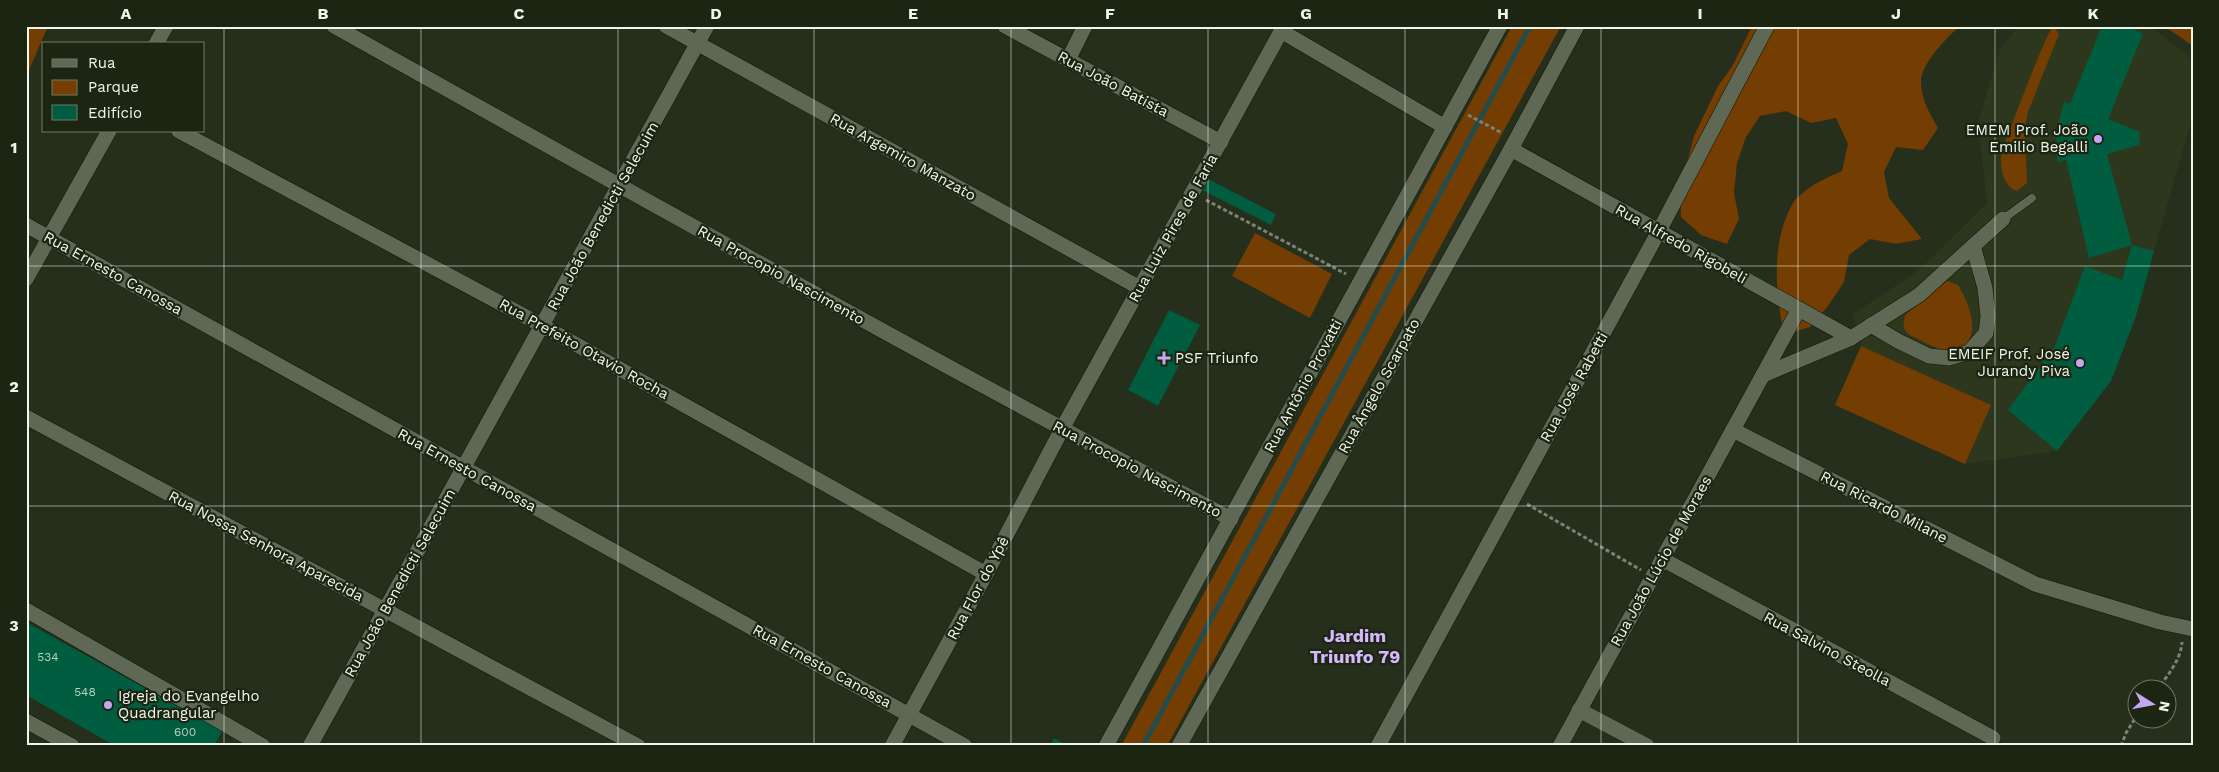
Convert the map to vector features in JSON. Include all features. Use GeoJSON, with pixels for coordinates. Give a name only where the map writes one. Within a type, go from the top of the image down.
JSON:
{"type":"FeatureCollection","features":[{"type":"Feature","properties":{"kind":"street"},"geometry":{"type":"LineString","coordinates":[[157,42],[166,26]]}},
{"type":"Feature","properties":{"kind":"street","name":"Rua Procopio Nascimento"},"geometry":{"type":"LineString","coordinates":[[334,26],[1062,429],[1232,519]]}},
{"type":"Feature","properties":{"kind":"street","name":"Rua Argemiro Manzato"},"geometry":{"type":"LineString","coordinates":[[666,26],[1140,288]]}},
{"type":"Feature","properties":{"kind":"street","name":"Rua João Benedicti Selecuim"},"geometry":{"type":"LineString","coordinates":[[310,746],[707,26]]}},
{"type":"Feature","properties":{"kind":"street","name":"Rua João Batista"},"geometry":{"type":"LineString","coordinates":[[1005,26],[1221,142]]}},
{"type":"Feature","properties":{"kind":"street"},"geometry":{"type":"LineString","coordinates":[[1068,60],[1085,26]]}},
{"type":"Feature","properties":{"kind":"street","name":"Rua Antônio Provatti"},"geometry":{"type":"LineString","coordinates":[[1106,746],[1232,519],[1500,26]]}},
{"type":"Feature","properties":{"kind":"street","name":"Rua Ângelo Scarpato"},"geometry":{"type":"LineString","coordinates":[[1179,746],[1511,149],[1577,26]]}},
{"type":"Feature","properties":{"kind":"street","name":"Rua José Rabetti"},"geometry":{"type":"LineString","coordinates":[[1378,746],[1659,231],[1766,26]]}},
{"type":"Feature","properties":{"kind":"street"},"geometry":{"type":"LineString","coordinates":[[1283,29],[1445,127]]}},
{"type":"Feature","properties":{"kind":"street","name":"Rua Luiz Pires de Faria"},"geometry":{"type":"LineString","coordinates":[[1062,429],[1283,29]]}},
{"type":"Feature","properties":{"kind":"street"},"geometry":{"type":"LineString","coordinates":[[26,279],[108,132]]}},
{"type":"Feature","properties":{"kind":"street","name":"Rua Prefeito Otavio Rocha"},"geometry":{"type":"LineString","coordinates":[[181,132],[543,326],[986,574]]}},
{"type":"Feature","properties":{"kind":"street","name":"Rua Alfredo Rigobeli"},"geometry":{"type":"LineString","coordinates":[[1511,149],[1851,338]]}},
{"type":"Feature","properties":{"kind":"street"},"geometry":{"type":"LineString","coordinates":[[1763,375],[1851,338],[1919,295],[2003,218]]}},
{"type":"Feature","properties":{"kind":"street","name":"Rua Ernesto Canossa"},"geometry":{"type":"LineString","coordinates":[[26,225],[965,746]]}},
{"type":"Feature","properties":{"kind":"street"},"geometry":{"type":"LineString","coordinates":[[1871,325],[1929,356],[1949,358],[1969,352],[1986,333],[1988,317],[1985,288],[1973,246]]}},
{"type":"Feature","properties":{"kind":"street","name":"Rua João Lúcio de Moraes"},"geometry":{"type":"LineString","coordinates":[[1560,746],[1799,309]]}},
{"type":"Feature","properties":{"kind":"street","name":"Rua Nossa Senhora Aparecida"},"geometry":{"type":"LineString","coordinates":[[26,417],[638,746]]}},
{"type":"Feature","properties":{"kind":"street","name":"Rua Flor do Ypê"},"geometry":{"type":"LineString","coordinates":[[892,746],[986,574],[1062,429]]}},
{"type":"Feature","properties":{"kind":"street","name":"Rua Ricardo Milane"},"geometry":{"type":"LineString","coordinates":[[1733,430],[2035,584],[2160,622],[2187,628]]}},
{"type":"Feature","properties":{"kind":"street","name":"Rua Salvino Steolla"},"geometry":{"type":"LineString","coordinates":[[1662,560],[1993,738]]}},
{"type":"Feature","properties":{"kind":"street"},"geometry":{"type":"LineString","coordinates":[[26,610],[263,746]]}},
{"type":"Feature","properties":{"kind":"street"},"geometry":{"type":"LineString","coordinates":[[1579,710],[1647,746]]}},
{"type":"Feature","properties":{"kind":"street"},"geometry":{"type":"LineString","coordinates":[[26,721],[72,746]]}},
{"type":"Feature","properties":{"kind":"lane"},"geometry":{"type":"LineString","coordinates":[[2003,218],[2032,198]]}},
{"type":"Feature","properties":{"kind":"path"},"geometry":{"type":"LineString","coordinates":[[1469,116],[1490,126]]}},
{"type":"Feature","properties":{"kind":"path"},"geometry":{"type":"LineString","coordinates":[[1199,197],[1360,282]]}},
{"type":"Feature","properties":{"kind":"path"},"geometry":{"type":"LineString","coordinates":[[1514,496],[1652,576]]}},
{"type":"Feature","properties":{"kind":"path"},"geometry":{"type":"LineString","coordinates":[[2164,680],[2173,668],[2182,648],[2187,628]]}},
{"type":"Feature","properties":{"kind":"path"},"geometry":{"type":"LineString","coordinates":[[2120,746],[2128,730]]}},
{"type":"Feature","properties":{"kind":"shaded area"},"geometry":{"type":"Polygon","coordinates":[[[2018,26],[2146,26],[2154,29],[2193,60],[2193,115],[2154,251],[2057,451],[1965,464],[1835,405],[1861,346],[1853,314],[1918,271],[1987,203],[1978,123],[2000,50],[2018,26]]]}},
{"type":"Feature","properties":{"kind":"green space"},"geometry":{"type":"Polygon","coordinates":[[[26,26],[48,26],[26,77],[26,26]]]}},
{"type":"Feature","properties":{"kind":"green space"},"geometry":{"type":"Polygon","coordinates":[[[1512,26],[1561,26],[1167,746],[1121,746],[1512,26]]]}},
{"type":"Feature","properties":{"kind":"green space"},"geometry":{"type":"Polygon","coordinates":[[[1752,26],[1960,26],[1936,51],[1922,75],[1921,88],[1924,100],[1938,128],[1923,150],[1896,147],[1884,172],[1889,198],[1922,239],[1896,244],[1870,239],[1849,255],[1844,282],[1828,306],[1810,327],[1784,335],[1777,288],[1777,256],[1783,225],[1791,206],[1802,193],[1824,179],[1842,171],[1848,144],[1836,118],[1811,123],[1786,111],[1760,116],[1746,137],[1737,163],[1734,193],[1739,219],[1727,244],[1701,235],[1681,217],[1680,189],[1694,136],[1718,86],[1733,65],[1752,26]]]}},
{"type":"Feature","properties":{"kind":"green space"},"geometry":{"type":"Polygon","coordinates":[[[2164,26],[2193,26],[2193,46],[2164,26]]]}},
{"type":"Feature","properties":{"kind":"green space"},"geometry":{"type":"Polygon","coordinates":[[[2052,28],[2055,28],[2059,34],[2028,112],[2025,128],[2027,183],[2017,191],[2006,182],[2001,166],[2001,156],[2025,90],[2052,28]]]}},
{"type":"Feature","properties":{"kind":"green space"},"geometry":{"type":"Polygon","coordinates":[[[1255,233],[1332,274],[1310,318],[1232,276],[1255,233]]]}},
{"type":"Feature","properties":{"kind":"green space"},"geometry":{"type":"Polygon","coordinates":[[[1947,281],[1958,285],[1963,293],[1970,313],[1972,333],[1968,341],[1961,347],[1944,350],[1910,335],[1904,329],[1904,324],[1905,315],[1947,281]]]}},
{"type":"Feature","properties":{"kind":"green space"},"geometry":{"type":"Polygon","coordinates":[[[1861,346],[1991,405],[1965,464],[1835,405],[1861,346]]]}},
{"type":"Feature","properties":{"kind":"building","name":"EMEM Prof. João Emilio Begalli"},"geometry":{"type":"Polygon","coordinates":[[[2102,26],[2127,26],[2143,34],[2108,119],[2140,132],[2139,145],[2107,154],[2132,245],[2089,258],[2066,160],[2057,162],[2056,132],[2064,102],[2070,104],[2102,26]]]}},
{"type":"Feature","properties":{"kind":"building"},"geometry":{"type":"Polygon","coordinates":[[[1208,179],[1276,214],[1271,225],[1202,190],[1208,179]]]}},
{"type":"Feature","properties":{"kind":"building","name":"EMEIF Prof. José Jurandy Piva"},"geometry":{"type":"Polygon","coordinates":[[[2132,245],[2154,251],[2136,316],[2111,381],[2057,451],[2008,410],[2055,346],[2085,266],[2122,280],[2132,245]]]}},
{"type":"Feature","properties":{"kind":"building","name":"PSF Triunfo"},"geometry":{"type":"Polygon","coordinates":[[[1169,310],[1200,325],[1158,406],[1128,390],[1169,310]]]}},
{"type":"Feature","properties":{"kind":"building"},"geometry":{"type":"Polygon","coordinates":[[[26,622],[222,731],[214,746],[115,746],[26,695],[26,622]]]}},
{"type":"Feature","properties":{"kind":"building"},"geometry":{"type":"Polygon","coordinates":[[[1054,738],[1068,746],[1050,746],[1054,738]]]}},
{"type":"Feature","properties":{"kind":"waterway"},"geometry":{"type":"LineString","coordinates":[[1143,746],[1530,26]]}},
{"type":"Feature","properties":{"kind":"place","name":"EMEM Prof. João Emilio Begalli"},"geometry":{"type":"Point","coordinates":[2098,139]}},
{"type":"Feature","properties":{"kind":"place","name":"PSF Triunfo"},"geometry":{"type":"Point","coordinates":[1164,358]}},
{"type":"Feature","properties":{"kind":"place","name":"EMEIF Prof. José Jurandy Piva"},"geometry":{"type":"Point","coordinates":[2080,363]}},
{"type":"Feature","properties":{"kind":"place","name":"Igreja do Evangelho Quadrangular"},"geometry":{"type":"Point","coordinates":[108,705]}},
{"type":"Feature","properties":{"kind":"district","name":"Jardim Triunfo 79"},"geometry":{"type":"Point","coordinates":[1355,645]}}]}
